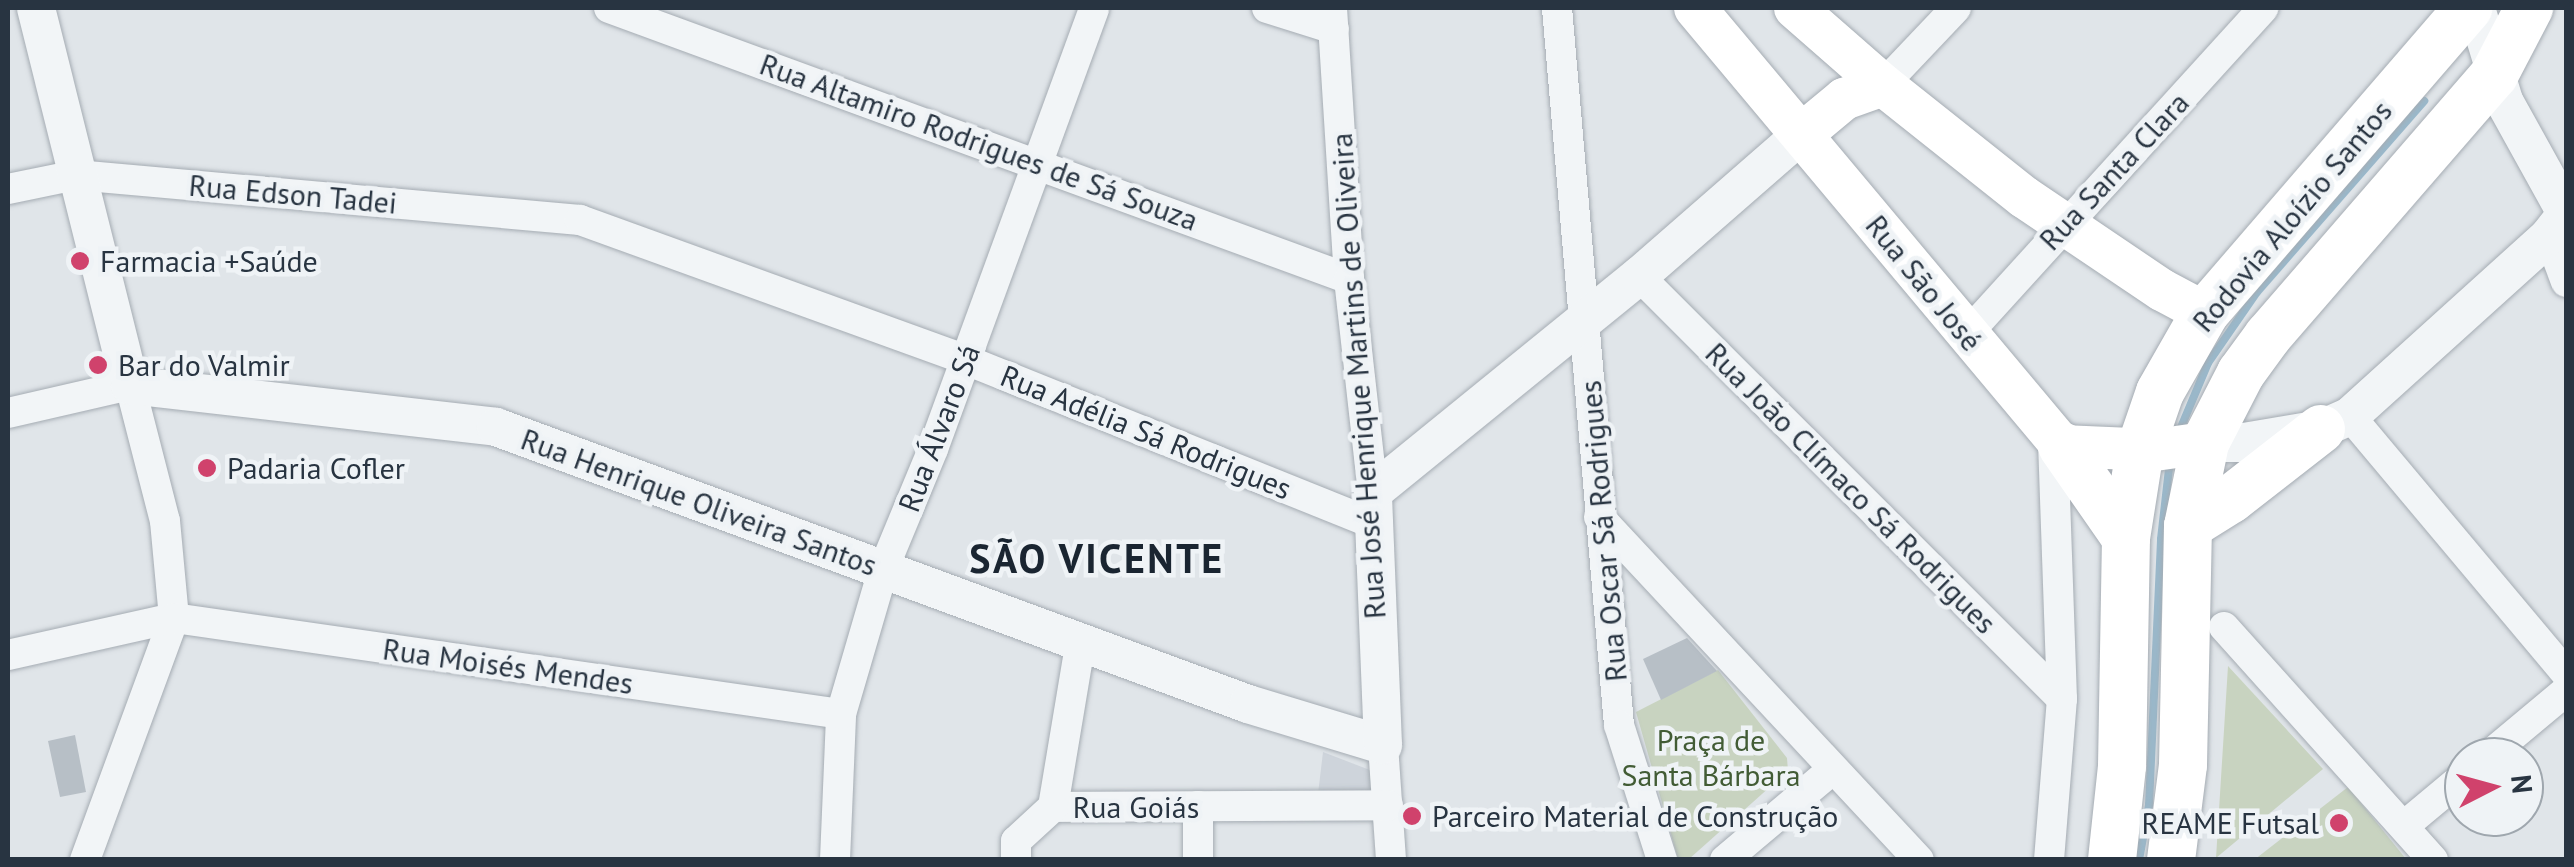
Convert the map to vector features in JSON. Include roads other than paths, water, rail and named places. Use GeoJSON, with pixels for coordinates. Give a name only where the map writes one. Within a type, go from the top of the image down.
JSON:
{"type":"FeatureCollection","features":[{"type":"Feature","properties":{"kind":"main road","name":"Rua São José"},"geometry":{"type":"LineString","coordinates":[[1694,8],[2058,441]]}},
{"type":"Feature","properties":{"kind":"main road"},"geometry":{"type":"LineString","coordinates":[[1796,8],[1883,86],[2067,229],[2206,313]]}},
{"type":"Feature","properties":{"kind":"main road","name":"Rodovia Aloízio Santos"},"geometry":{"type":"LineString","coordinates":[[2171,860],[2183,765],[2188,526],[2160,392],[2206,313],[2468,8]]}},
{"type":"Feature","properties":{"kind":"main road","name":"Rodovia Aloízio Santos"},"geometry":{"type":"LineString","coordinates":[[2112,860],[2122,766],[2126,538],[2172,447],[2241,372],[2494,75],[2529,8]]}},
{"type":"Feature","properties":{"kind":"main road"},"geometry":{"type":"LineString","coordinates":[[2409,76],[2448,70],[2494,75]]}},
{"type":"Feature","properties":{"kind":"main road"},"geometry":{"type":"LineString","coordinates":[[1802,134],[1844,98],[1883,86]]}},
{"type":"Feature","properties":{"kind":"main road"},"geometry":{"type":"LineString","coordinates":[[2188,526],[2335,422]]}},
{"type":"Feature","properties":{"kind":"main road"},"geometry":{"type":"LineString","coordinates":[[2058,441],[2172,447]]}},
{"type":"Feature","properties":{"kind":"main road"},"geometry":{"type":"LineString","coordinates":[[2058,441],[2126,538]]}},
{"type":"Feature","properties":{"kind":"street"},"geometry":{"type":"LineString","coordinates":[[36,8],[165,521],[174,618],[85,860]]}},
{"type":"Feature","properties":{"kind":"street","name":"Rua Altamiro Rodrigues de Sá Souza"},"geometry":{"type":"LineString","coordinates":[[609,8],[1036,160],[1349,279]]}},
{"type":"Feature","properties":{"kind":"street","name":"Rua Álvaro Sá"},"geometry":{"type":"LineString","coordinates":[[835,860],[841,714],[882,570],[966,360],[1094,8]]}},
{"type":"Feature","properties":{"kind":"street"},"geometry":{"type":"LineString","coordinates":[[1267,8],[1332,18]]}},
{"type":"Feature","properties":{"kind":"street","name":"Rua Oscar Sá Rodrigues"},"geometry":{"type":"LineString","coordinates":[[1556,8],[1586,316],[1618,725],[1662,860]]}},
{"type":"Feature","properties":{"kind":"street"},"geometry":{"type":"LineString","coordinates":[[1883,86],[1956,8]]}},
{"type":"Feature","properties":{"kind":"street","name":"Rua Santa Clara"},"geometry":{"type":"LineString","coordinates":[[1966,335],[2048,242],[2067,229],[2264,8]]}},
{"type":"Feature","properties":{"kind":"street"},"geometry":{"type":"LineString","coordinates":[[2476,8],[2494,75],[2561,221],[2566,282]]}},
{"type":"Feature","properties":{"kind":"street","name":"Rua José Henrique Martins de Oliveira"},"geometry":{"type":"LineString","coordinates":[[1332,18],[1349,279],[1373,508],[1383,745]]}},
{"type":"Feature","properties":{"kind":"street"},"geometry":{"type":"LineString","coordinates":[[1373,508],[1586,316],[1639,276],[1802,134]]}},
{"type":"Feature","properties":{"kind":"street","name":"Rua Edson Tadei"},"geometry":{"type":"LineString","coordinates":[[8,189],[76,174],[580,220]]}},
{"type":"Feature","properties":{"kind":"street","name":"Rua Adélia Sá Rodrigues"},"geometry":{"type":"LineString","coordinates":[[580,220],[1373,508]]}},
{"type":"Feature","properties":{"kind":"street"},"geometry":{"type":"LineString","coordinates":[[2172,447],[2238,444],[2335,422],[2561,221]]}},
{"type":"Feature","properties":{"kind":"street","name":"Rua João Clímaco Sá Rodrigues"},"geometry":{"type":"LineString","coordinates":[[1639,276],[2062,700]]}},
{"type":"Feature","properties":{"kind":"street"},"geometry":{"type":"LineString","coordinates":[[8,413],[130,385]]}},
{"type":"Feature","properties":{"kind":"street","name":"Rua Henrique Oliveira Santos"},"geometry":{"type":"LineString","coordinates":[[130,385],[496,427],[1248,704],[1383,745]]}},
{"type":"Feature","properties":{"kind":"street"},"geometry":{"type":"LineString","coordinates":[[2335,422],[2566,674]]}},
{"type":"Feature","properties":{"kind":"street"},"geometry":{"type":"LineString","coordinates":[[2049,860],[2062,700],[2058,441]]}},
{"type":"Feature","properties":{"kind":"street"},"geometry":{"type":"LineString","coordinates":[[1599,517],[1919,860]]}},
{"type":"Feature","properties":{"kind":"street"},"geometry":{"type":"LineString","coordinates":[[8,655],[174,618]]}},
{"type":"Feature","properties":{"kind":"street","name":"Rua Moisés Mendes"},"geometry":{"type":"LineString","coordinates":[[174,618],[841,714]]}},
{"type":"Feature","properties":{"kind":"street"},"geometry":{"type":"LineString","coordinates":[[2224,627],[2433,860]]}},
{"type":"Feature","properties":{"kind":"street","name":"Rua Goiás"},"geometry":{"type":"LineString","coordinates":[[1081,640],[1053,807],[1198,806],[1394,840],[1383,745]]}},
{"type":"Feature","properties":{"kind":"street"},"geometry":{"type":"LineString","coordinates":[[2511,737],[2566,691]]}},
{"type":"Feature","properties":{"kind":"street"},"geometry":{"type":"LineString","coordinates":[[1724,860],[1832,769]]}},
{"type":"Feature","properties":{"kind":"street"},"geometry":{"type":"LineString","coordinates":[[2404,826],[2444,793]]}},
{"type":"Feature","properties":{"kind":"street"},"geometry":{"type":"LineString","coordinates":[[1198,806],[1198,860]]}},
{"type":"Feature","properties":{"kind":"street"},"geometry":{"type":"LineString","coordinates":[[1016,860],[1016,841],[1053,807]]}},
{"type":"Feature","properties":{"kind":"waterway"},"geometry":{"type":"LineString","coordinates":[[2179,432],[2208,363],[2257,292],[2424,101]]}},
{"type":"Feature","properties":{"kind":"waterway"},"geometry":{"type":"LineString","coordinates":[[2139,860],[2149,805],[2161,539],[2170,460]]}},
{"type":"Feature","properties":{"kind":"place","name":"Farmacia +Saúde"},"geometry":{"type":"Point","coordinates":[80,261]}},
{"type":"Feature","properties":{"kind":"place","name":"Bar do Valmir"},"geometry":{"type":"Point","coordinates":[98,365]}},
{"type":"Feature","properties":{"kind":"place","name":"Padaria Cofler"},"geometry":{"type":"Point","coordinates":[207,468]}},
{"type":"Feature","properties":{"kind":"place","name":"Parceiro Material de Construção"},"geometry":{"type":"Point","coordinates":[1412,816]}},
{"type":"Feature","properties":{"kind":"place","name":"REAME Futsal"},"geometry":{"type":"Point","coordinates":[2339,823]}},
{"type":"Feature","properties":{"kind":"district","name":"SÃO VICENTE"},"geometry":{"type":"Point","coordinates":[1097,558]}},
{"type":"Feature","properties":{"kind":"park label","name":"Praça de Santa Bárbara"},"geometry":{"type":"Point","coordinates":[1711,757]}}]}
